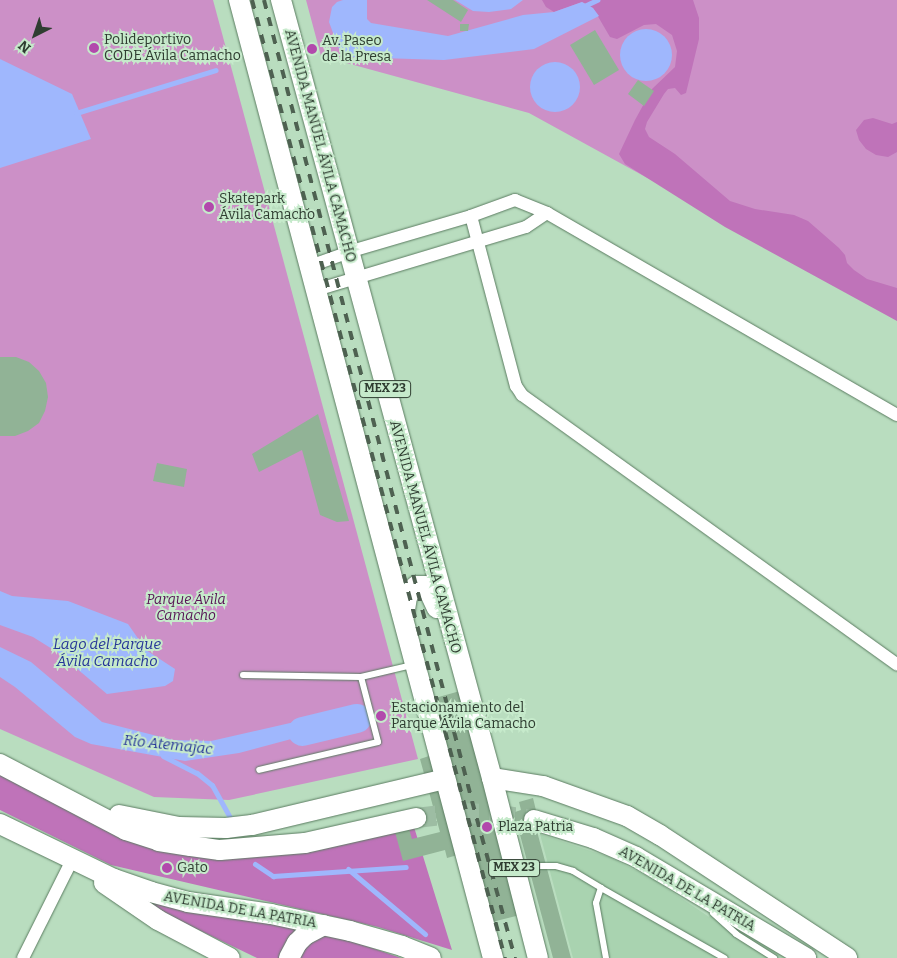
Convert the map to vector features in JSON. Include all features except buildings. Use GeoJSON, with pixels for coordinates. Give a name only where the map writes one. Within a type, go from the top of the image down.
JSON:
{"type":"FeatureCollection","features":[{"type":"Feature","properties":{"kind":"main road","name":"MEX 23"},"geometry":{"type":"LineString","coordinates":[[240,0],[493,958]]}},
{"type":"Feature","properties":{"kind":"main road","name":"AVENIDA MANUEL ÁVILA CAMACHO"},"geometry":{"type":"LineString","coordinates":[[281,0],[355,279],[492,778],[538,958]]}},
{"type":"Feature","properties":{"kind":"main road"},"geometry":{"type":"LineString","coordinates":[[404,624],[406,596],[416,586],[425,586],[432,595],[462,670]]}},
{"type":"Feature","properties":{"kind":"main road"},"geometry":{"type":"LineString","coordinates":[[0,764],[126,830],[160,841],[220,850],[305,843],[416,818]]}},
{"type":"Feature","properties":{"kind":"main road"},"geometry":{"type":"LineString","coordinates":[[492,778],[543,786],[626,816],[660,835],[847,958]]}},
{"type":"Feature","properties":{"kind":"main road"},"geometry":{"type":"LineString","coordinates":[[72,803],[150,822],[179,826],[226,828],[252,825],[445,779]]}},
{"type":"Feature","properties":{"kind":"main road","name":"AVENIDA DE LA PATRIA"},"geometry":{"type":"LineString","coordinates":[[534,820],[593,838],[636,857],[806,958]]}},
{"type":"Feature","properties":{"kind":"main road","name":"AVENIDA DE LA PATRIA"},"geometry":{"type":"LineString","coordinates":[[0,824],[114,879],[188,902],[324,925],[376,938],[431,958]]}},
{"type":"Feature","properties":{"kind":"main road"},"geometry":{"type":"LineString","coordinates":[[72,860],[158,920],[230,958]]}},
{"type":"Feature","properties":{"kind":"main road"},"geometry":{"type":"LineString","coordinates":[[289,958],[297,943],[305,935],[324,925]]}},
{"type":"Feature","properties":{"kind":"street"},"geometry":{"type":"LineString","coordinates":[[310,266],[348,252],[471,216],[515,200],[547,213],[897,416]]}},
{"type":"Feature","properties":{"kind":"street"},"geometry":{"type":"LineString","coordinates":[[316,290],[477,240],[526,227],[547,213]]}},
{"type":"Feature","properties":{"kind":"street"},"geometry":{"type":"LineString","coordinates":[[471,216],[516,386],[522,395],[897,664]]}},
{"type":"Feature","properties":{"kind":"street"},"geometry":{"type":"LineString","coordinates":[[22,958],[72,860]]}},
{"type":"Feature","properties":{"kind":"lane"},"geometry":{"type":"LineString","coordinates":[[243,675],[361,677],[415,665]]}},
{"type":"Feature","properties":{"kind":"lane"},"geometry":{"type":"LineString","coordinates":[[259,770],[378,742],[361,677]]}},
{"type":"Feature","properties":{"kind":"lane"},"geometry":{"type":"LineString","coordinates":[[515,872],[537,866],[556,866],[573,871],[724,958]]}},
{"type":"Feature","properties":{"kind":"lane"},"geometry":{"type":"LineString","coordinates":[[678,881],[736,934],[774,958]]}},
{"type":"Feature","properties":{"kind":"lane"},"geometry":{"type":"LineString","coordinates":[[601,888],[596,903],[606,958]]}},
{"type":"Feature","properties":{"kind":"shaded area"},"geometry":{"type":"Polygon","coordinates":[[[542,0],[693,0],[699,18],[699,39],[686,93],[681,95],[675,88],[668,89],[647,122],[645,129],[649,137],[675,154],[730,201],[755,209],[794,215],[808,221],[839,248],[845,255],[847,263],[854,270],[867,279],[897,288],[897,321],[725,227],[625,164],[619,154],[635,120],[652,89],[675,67],[677,51],[672,35],[656,24],[644,25],[617,39],[610,37],[593,8],[582,2],[554,12],[546,7],[542,0]]]}},
{"type":"Feature","properties":{"kind":"shaded area"},"geometry":{"type":"Polygon","coordinates":[[[873,118],[892,124],[897,122],[897,152],[888,157],[876,155],[866,149],[859,140],[856,130],[864,120],[873,118]]]}},
{"type":"Feature","properties":{"kind":"shaded area"},"geometry":{"type":"Polygon","coordinates":[[[0,772],[222,857],[315,851],[414,827],[452,950],[378,927],[111,865],[0,810],[0,772]]]}},
{"type":"Feature","properties":{"kind":"shaded area","name":"Plaza Patria"},"geometry":{"type":"Polygon","coordinates":[[[540,834],[609,857],[653,879],[709,917],[716,906],[800,958],[573,958],[540,834]]]}},
{"type":"Feature","properties":{"kind":"shaded area"},"geometry":{"type":"Polygon","coordinates":[[[127,892],[349,940],[401,958],[257,958],[176,919],[127,892]]]}},
{"type":"Feature","properties":{"kind":"green space","name":"Parque Ávila Camacho"},"geometry":{"type":"Polygon","coordinates":[[[0,0],[213,0],[418,759],[229,800],[154,797],[0,729],[0,0]]]}},
{"type":"Feature","properties":{"kind":"green space"},"geometry":{"type":"Polygon","coordinates":[[[306,0],[897,0],[897,315],[529,113],[321,56],[306,0]]]}},
{"type":"Feature","properties":{"kind":"water"},"geometry":{"type":"Polygon","coordinates":[[[343,0],[367,0],[367,19],[371,23],[448,36],[523,15],[554,12],[582,2],[593,8],[599,16],[534,49],[444,60],[349,57],[339,49],[329,22],[332,7],[337,2],[343,0]]]}},
{"type":"Feature","properties":{"kind":"water"},"geometry":{"type":"Polygon","coordinates":[[[455,0],[523,0],[511,9],[489,12],[473,11],[455,0]]]}},
{"type":"Feature","properties":{"kind":"water"},"geometry":{"type":"Polygon","coordinates":[[[646,29],[660,33],[668,41],[672,55],[668,69],[660,77],[646,81],[632,77],[624,69],[620,55],[624,41],[632,33],[646,29]]]}},
{"type":"Feature","properties":{"kind":"water"},"geometry":{"type":"Polygon","coordinates":[[[0,59],[72,94],[91,139],[0,168],[0,59]]]}},
{"type":"Feature","properties":{"kind":"water"},"geometry":{"type":"Polygon","coordinates":[[[550,62],[560,62],[573,69],[580,82],[580,92],[573,105],[560,112],[550,112],[541,108],[534,101],[530,92],[530,82],[534,73],[541,66],[550,62]]]}},
{"type":"Feature","properties":{"kind":"water","name":"Lago del Parque Ávila Camacho"},"geometry":{"type":"Polygon","coordinates":[[[0,591],[12,596],[68,601],[128,624],[146,650],[175,669],[173,681],[165,686],[107,694],[57,652],[33,637],[0,625],[0,591]]]}},
{"type":"Feature","properties":{"kind":"water"},"geometry":{"type":"Polygon","coordinates":[[[0,647],[31,662],[102,722],[173,740],[211,741],[334,713],[341,722],[336,727],[239,753],[185,761],[91,744],[75,737],[15,687],[0,677],[0,647]]]}},
{"type":"Feature","properties":{"kind":"waterway"},"geometry":{"type":"LineString","coordinates":[[582,7],[597,0]]}},
{"type":"Feature","properties":{"kind":"waterway"},"geometry":{"type":"LineString","coordinates":[[76,113],[216,70]]}},
{"type":"Feature","properties":{"kind":"waterway","name":"Río Atemajac"},"geometry":{"type":"LineString","coordinates":[[302,731],[356,718]]}},
{"type":"Feature","properties":{"kind":"waterway"},"geometry":{"type":"LineString","coordinates":[[163,756],[197,773],[212,785],[230,818]]}},
{"type":"Feature","properties":{"kind":"waterway"},"geometry":{"type":"LineString","coordinates":[[255,864],[273,876],[406,867]]}},
{"type":"Feature","properties":{"kind":"waterway"},"geometry":{"type":"LineString","coordinates":[[348,869],[425,934]]}},
{"type":"Feature","properties":{"kind":"tunnel"},"geometry":{"type":"LineString","coordinates":[[416,818],[459,813],[495,814],[534,820]]}},
{"type":"Feature","properties":{"kind":"railway"},"geometry":{"type":"LineString","coordinates":[[252,0],[505,958]]}},
{"type":"Feature","properties":{"kind":"railway"},"geometry":{"type":"LineString","coordinates":[[264,0],[472,801],[515,958]]}},
{"type":"Feature","properties":{"kind":"place","name":"Polideportivo CODE Ávila Camacho"},"geometry":{"type":"Point","coordinates":[94,48]}},
{"type":"Feature","properties":{"kind":"place","name":"Av. Paseo de la Presa"},"geometry":{"type":"Point","coordinates":[312,49]}},
{"type":"Feature","properties":{"kind":"place","name":"Skatepark Ávila Camacho"},"geometry":{"type":"Point","coordinates":[209,207]}},
{"type":"Feature","properties":{"kind":"place","name":"Estacionamiento del Parque Ávila Camacho"},"geometry":{"type":"Point","coordinates":[381,716]}},
{"type":"Feature","properties":{"kind":"place","name":"Plaza Patria"},"geometry":{"type":"Point","coordinates":[487,827]}},
{"type":"Feature","properties":{"kind":"place","name":"Gato"},"geometry":{"type":"Point","coordinates":[167,868]}}]}
